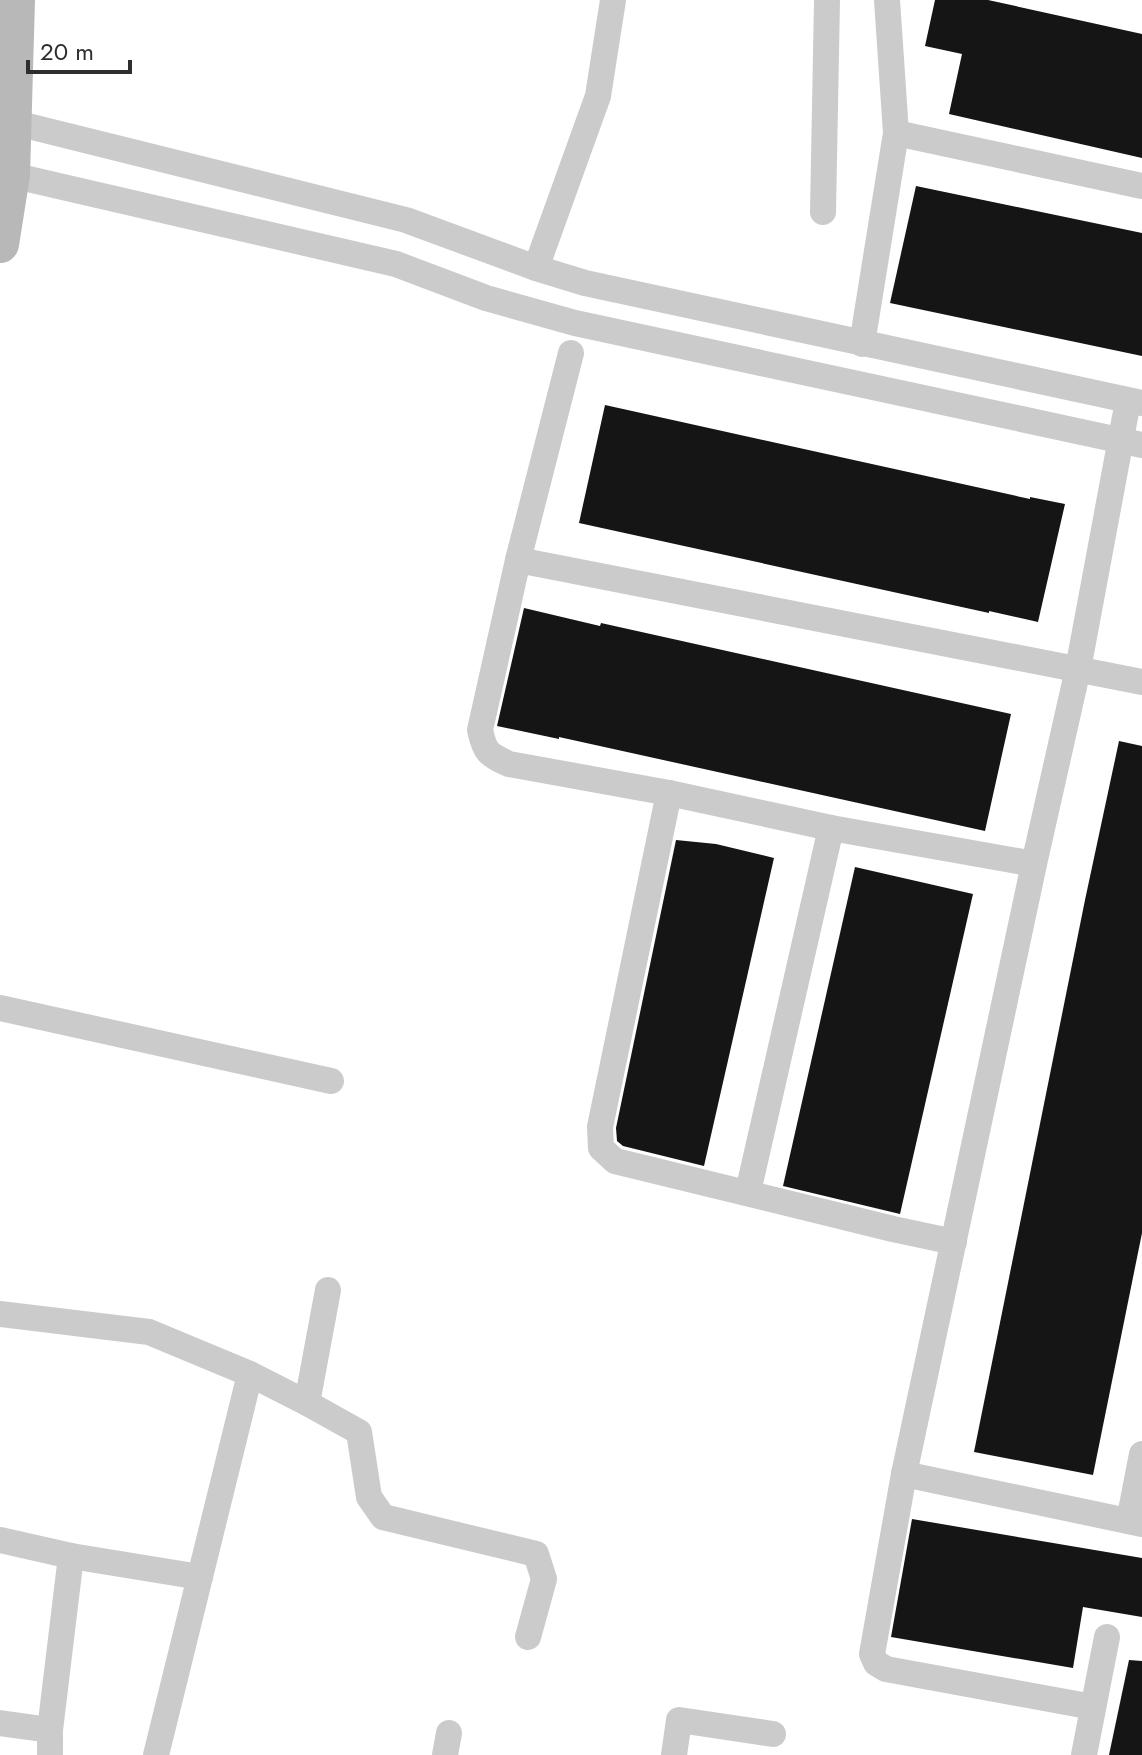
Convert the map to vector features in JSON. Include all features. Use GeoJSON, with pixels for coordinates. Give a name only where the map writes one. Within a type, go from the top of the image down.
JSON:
{"type":"FeatureCollection","features":[{"type":"Feature","properties":{"kind":"main road"},"geometry":{"type":"LineString","coordinates":[[0,244],[11,175],[11,1]]}},
{"type":"Feature","properties":{"kind":"street"},"geometry":{"type":"LineString","coordinates":[[536,268],[598,96],[613,0]]}},
{"type":"Feature","properties":{"kind":"street"},"geometry":{"type":"LineString","coordinates":[[823,212],[827,0]]}},
{"type":"Feature","properties":{"kind":"street"},"geometry":{"type":"LineString","coordinates":[[862,344],[896,133],[887,0]]}},
{"type":"Feature","properties":{"kind":"street"},"geometry":{"type":"LineString","coordinates":[[12,122],[406,220],[585,283],[1135,402],[1131,443],[1034,864],[904,1474],[872,1654],[876,1663],[886,1669],[1093,1707]]}},
{"type":"Feature","properties":{"kind":"street"},"geometry":{"type":"LineString","coordinates":[[896,133],[1142,186]]}},
{"type":"Feature","properties":{"kind":"street"},"geometry":{"type":"LineString","coordinates":[[11,175],[396,264],[486,298],[575,323],[1131,443]]}},
{"type":"Feature","properties":{"kind":"street"},"geometry":{"type":"LineString","coordinates":[[575,323],[585,283]]}},
{"type":"Feature","properties":{"kind":"street"},"geometry":{"type":"LineString","coordinates":[[571,353],[518,560],[480,730],[488,755],[509,764],[669,793],[831,828],[1034,864]]}},
{"type":"Feature","properties":{"kind":"street"},"geometry":{"type":"LineString","coordinates":[[518,560],[1142,682]]}},
{"type":"Feature","properties":{"kind":"street"},"geometry":{"type":"LineString","coordinates":[[669,793],[600,1127],[601,1148],[615,1161],[954,1242]]}},
{"type":"Feature","properties":{"kind":"street"},"geometry":{"type":"LineString","coordinates":[[748,1192],[831,828]]}},
{"type":"Feature","properties":{"kind":"street"},"geometry":{"type":"LineString","coordinates":[[0,1008],[331,1081]]}},
{"type":"Feature","properties":{"kind":"street"},"geometry":{"type":"LineString","coordinates":[[307,1403],[328,1290]]}},
{"type":"Feature","properties":{"kind":"street"},"geometry":{"type":"LineString","coordinates":[[0,1314],[149,1332],[250,1374],[359,1432],[369,1497],[383,1517],[536,1554],[544,1579],[528,1637]]}},
{"type":"Feature","properties":{"kind":"street"},"geometry":{"type":"LineString","coordinates":[[156,1755],[250,1374]]}},
{"type":"Feature","properties":{"kind":"street"},"geometry":{"type":"LineString","coordinates":[[904,1474],[1135,1522],[1142,1454]]}},
{"type":"Feature","properties":{"kind":"street"},"geometry":{"type":"LineString","coordinates":[[0,1540],[71,1556],[200,1577]]}},
{"type":"Feature","properties":{"kind":"street"},"geometry":{"type":"LineString","coordinates":[[0,1723],[50,1743],[71,1556]]}},
{"type":"Feature","properties":{"kind":"street"},"geometry":{"type":"LineString","coordinates":[[1084,1755],[1107,1637]]}},
{"type":"Feature","properties":{"kind":"street"},"geometry":{"type":"LineString","coordinates":[[674,1755],[679,1720],[773,1734]]}},
{"type":"Feature","properties":{"kind":"building"},"geometry":{"type":"Polygon","coordinates":[[[935,0],[988,0],[1142,34],[1142,158],[949,114],[962,54],[925,46],[935,0]]]}},
{"type":"Feature","properties":{"kind":"building"},"geometry":{"type":"Polygon","coordinates":[[[916,186],[1142,233],[1142,356],[890,303],[916,186]]]}},
{"type":"Feature","properties":{"kind":"building"},"geometry":{"type":"Polygon","coordinates":[[[605,405],[1030,499],[1065,504],[1038,622],[579,523],[605,405]]]}},
{"type":"Feature","properties":{"kind":"building"},"geometry":{"type":"Polygon","coordinates":[[[524,608],[1011,714],[985,831],[497,726],[524,608]]]}},
{"type":"Feature","properties":{"kind":"building"},"geometry":{"type":"Polygon","coordinates":[[[1119,741],[1142,746],[1142,1233],[1093,1475],[974,1452],[1119,741]]]}},
{"type":"Feature","properties":{"kind":"building"},"geometry":{"type":"Polygon","coordinates":[[[676,840],[716,844],[774,858],[704,1166],[623,1146],[617,1141],[616,1128],[676,840]]]}},
{"type":"Feature","properties":{"kind":"building"},"geometry":{"type":"Polygon","coordinates":[[[855,867],[973,894],[900,1214],[783,1186],[855,867]]]}},
{"type":"Feature","properties":{"kind":"building"},"geometry":{"type":"Polygon","coordinates":[[[912,1519],[1142,1558],[1142,1617],[1083,1607],[1073,1668],[891,1637],[912,1519]]]}},
{"type":"Feature","properties":{"kind":"building"},"geometry":{"type":"Polygon","coordinates":[[[1129,1660],[1142,1661],[1142,1755],[1109,1755],[1129,1660]]]}}]}
